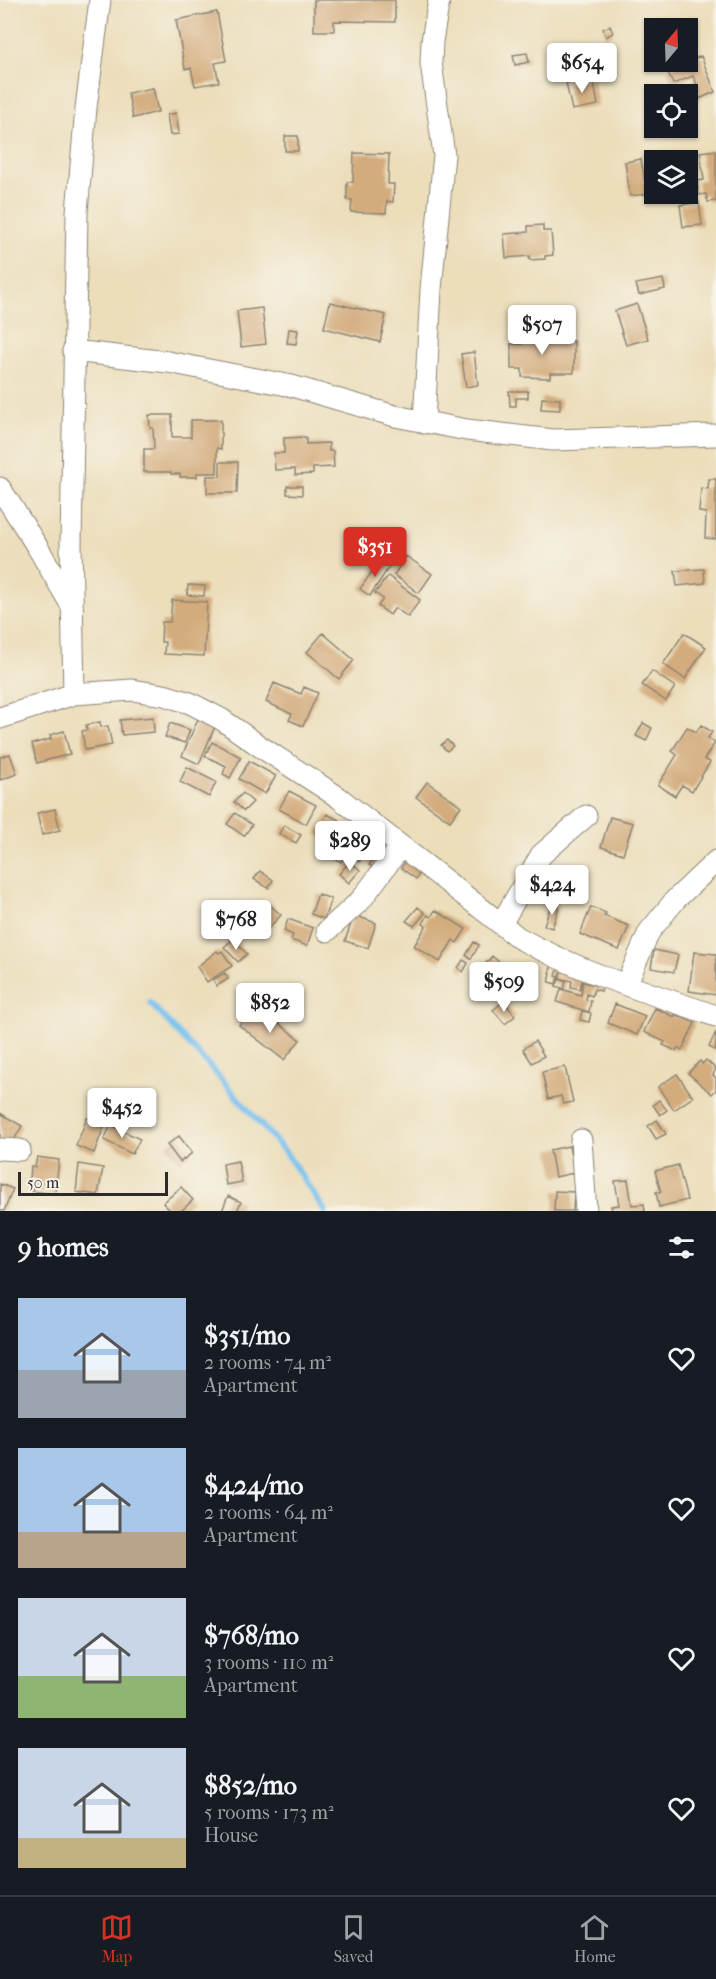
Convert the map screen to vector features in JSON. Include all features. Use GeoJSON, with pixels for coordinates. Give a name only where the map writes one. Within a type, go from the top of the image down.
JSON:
{"type":"FeatureCollection","features":[{"type":"Feature","properties":{"kind":"street"},"geometry":{"type":"LineString","coordinates":[[74,694],[71,606],[77,212],[86,108],[100,0]]}},
{"type":"Feature","properties":{"kind":"street"},"geometry":{"type":"LineString","coordinates":[[424,423],[431,289],[444,155],[431,63],[438,0]]}},
{"type":"Feature","properties":{"kind":"street"},"geometry":{"type":"LineString","coordinates":[[74,351],[168,362],[292,386],[424,423],[467,430],[553,440],[716,435]]}},
{"type":"Feature","properties":{"kind":"street"},"geometry":{"type":"LineString","coordinates":[[0,488],[71,606]]}},
{"type":"Feature","properties":{"kind":"street"},"geometry":{"type":"LineString","coordinates":[[0,718],[74,694],[132,690],[164,695],[190,703],[221,719],[338,797],[519,938],[543,951],[626,985],[716,1016]]}},
{"type":"Feature","properties":{"kind":"street"},"geometry":{"type":"LineString","coordinates":[[501,924],[541,855],[586,816]]}},
{"type":"Feature","properties":{"kind":"street"},"geometry":{"type":"LineString","coordinates":[[327,931],[361,900],[400,846]]}},
{"type":"Feature","properties":{"kind":"street"},"geometry":{"type":"LineString","coordinates":[[626,985],[649,932],[676,899],[716,861]]}},
{"type":"Feature","properties":{"kind":"street"},"geometry":{"type":"LineString","coordinates":[[581,1140],[586,1211]]}},
{"type":"Feature","properties":{"kind":"building"},"geometry":{"type":"Polygon","coordinates":[[[314,0],[395,0],[395,22],[334,21],[334,31],[314,31],[314,0]]]}},
{"type":"Feature","properties":{"kind":"building"},"geometry":{"type":"Polygon","coordinates":[[[217,12],[226,61],[215,63],[219,82],[195,86],[191,68],[185,69],[176,20],[217,12]]]}},
{"type":"Feature","properties":{"kind":"building"},"geometry":{"type":"Polygon","coordinates":[[[610,26],[613,33],[606,37],[603,29],[610,26]]]}},
{"type":"Feature","properties":{"kind":"building"},"geometry":{"type":"Polygon","coordinates":[[[527,53],[529,62],[515,65],[513,55],[527,53]]]}},
{"type":"Feature","properties":{"kind":"building"},"geometry":{"type":"Polygon","coordinates":[[[701,56],[715,92],[698,99],[698,84],[693,76],[673,84],[668,72],[698,72],[698,57],[701,56]]]}},
{"type":"Feature","properties":{"kind":"building"},"geometry":{"type":"Polygon","coordinates":[[[593,78],[598,105],[572,110],[566,83],[593,78]]]}},
{"type":"Feature","properties":{"kind":"building"},"geometry":{"type":"Polygon","coordinates":[[[153,88],[158,112],[133,118],[128,93],[153,88]]]}},
{"type":"Feature","properties":{"kind":"building"},"geometry":{"type":"Polygon","coordinates":[[[176,113],[179,134],[170,135],[167,115],[176,113]]]}},
{"type":"Feature","properties":{"kind":"building"},"geometry":{"type":"Polygon","coordinates":[[[285,136],[298,136],[298,151],[285,151],[285,136]]]}},
{"type":"Feature","properties":{"kind":"building"},"geometry":{"type":"Polygon","coordinates":[[[716,150],[716,201],[708,202],[706,194],[699,195],[698,181],[704,180],[700,152],[716,150]]]}},
{"type":"Feature","properties":{"kind":"building"},"geometry":{"type":"Polygon","coordinates":[[[354,153],[389,154],[388,184],[394,184],[393,202],[387,201],[386,213],[351,212],[352,200],[347,200],[347,182],[353,182],[354,153]]]}},
{"type":"Feature","properties":{"kind":"building"},"geometry":{"type":"Polygon","coordinates":[[[641,159],[644,194],[630,196],[625,162],[641,159]]]}},
{"type":"Feature","properties":{"kind":"building"},"geometry":{"type":"Polygon","coordinates":[[[698,202],[702,225],[683,227],[680,205],[698,204],[698,202]]]}},
{"type":"Feature","properties":{"kind":"building"},"geometry":{"type":"Polygon","coordinates":[[[543,225],[543,231],[551,231],[553,255],[545,256],[545,259],[530,260],[530,256],[506,258],[504,234],[528,232],[528,226],[543,225]]]}},
{"type":"Feature","properties":{"kind":"building"},"geometry":{"type":"Polygon","coordinates":[[[663,279],[665,289],[639,295],[636,284],[663,279]]]}},
{"type":"Feature","properties":{"kind":"building"},"geometry":{"type":"Polygon","coordinates":[[[330,302],[386,315],[380,342],[324,328],[330,302]]]}},
{"type":"Feature","properties":{"kind":"building"},"geometry":{"type":"Polygon","coordinates":[[[637,304],[648,339],[626,345],[615,311],[637,304]]]}},
{"type":"Feature","properties":{"kind":"building"},"geometry":{"type":"Polygon","coordinates":[[[262,308],[266,344],[241,347],[237,311],[262,308]]]}},
{"type":"Feature","properties":{"kind":"building"},"geometry":{"type":"Polygon","coordinates":[[[289,329],[298,330],[296,344],[287,343],[289,329]]]}},
{"type":"Feature","properties":{"kind":"building"},"geometry":{"type":"Polygon","coordinates":[[[522,332],[549,333],[549,340],[574,341],[574,373],[550,373],[550,378],[522,377],[522,369],[511,369],[511,344],[522,344],[522,332]]]}},
{"type":"Feature","properties":{"kind":"building"},"geometry":{"type":"Polygon","coordinates":[[[474,352],[478,385],[466,387],[461,354],[474,352]]]}},
{"type":"Feature","properties":{"kind":"building"},"geometry":{"type":"Polygon","coordinates":[[[509,391],[528,391],[528,398],[516,398],[516,406],[510,406],[509,391]]]}},
{"type":"Feature","properties":{"kind":"building"},"geometry":{"type":"Polygon","coordinates":[[[542,398],[560,399],[560,410],[541,409],[542,398]]]}},
{"type":"Feature","properties":{"kind":"building"},"geometry":{"type":"Polygon","coordinates":[[[149,415],[172,415],[172,437],[191,437],[191,420],[221,420],[221,449],[217,448],[217,473],[197,473],[197,477],[180,477],[180,474],[171,474],[171,472],[144,472],[144,449],[154,449],[153,428],[150,428],[149,415]]]}},
{"type":"Feature","properties":{"kind":"building"},"geometry":{"type":"Polygon","coordinates":[[[306,437],[306,444],[329,443],[329,451],[333,451],[334,467],[313,468],[313,474],[295,475],[295,469],[275,470],[274,453],[284,453],[284,438],[306,437]]]}},
{"type":"Feature","properties":{"kind":"building"},"geometry":{"type":"Polygon","coordinates":[[[220,462],[238,462],[237,493],[207,493],[207,476],[220,476],[220,462]]]}},
{"type":"Feature","properties":{"kind":"building"},"geometry":{"type":"Polygon","coordinates":[[[709,479],[716,479],[716,539],[705,538],[706,513],[699,512],[701,488],[708,489],[709,479]]]}},
{"type":"Feature","properties":{"kind":"building"},"geometry":{"type":"Polygon","coordinates":[[[287,486],[302,486],[302,495],[287,494],[287,486]]]}},
{"type":"Feature","properties":{"kind":"building"},"geometry":{"type":"Polygon","coordinates":[[[406,556],[432,574],[419,593],[394,575],[406,556]]]}},
{"type":"Feature","properties":{"kind":"building"},"geometry":{"type":"Polygon","coordinates":[[[380,560],[389,567],[370,596],[360,589],[380,560]]]}},
{"type":"Feature","properties":{"kind":"building"},"geometry":{"type":"Polygon","coordinates":[[[704,569],[705,583],[677,586],[675,571],[704,569]]]}},
{"type":"Feature","properties":{"kind":"building"},"geometry":{"type":"Polygon","coordinates":[[[388,576],[420,600],[408,617],[395,608],[390,615],[378,606],[383,599],[375,593],[388,576]]]}},
{"type":"Feature","properties":{"kind":"building"},"geometry":{"type":"Polygon","coordinates":[[[188,585],[205,586],[204,596],[187,595],[188,585]]]}},
{"type":"Feature","properties":{"kind":"building"},"geometry":{"type":"Polygon","coordinates":[[[172,600],[207,602],[204,656],[164,654],[165,642],[161,642],[162,622],[170,622],[172,600]]]}},
{"type":"Feature","properties":{"kind":"building"},"geometry":{"type":"Polygon","coordinates":[[[323,633],[354,660],[339,679],[307,652],[323,633]]]}},
{"type":"Feature","properties":{"kind":"building"},"geometry":{"type":"Polygon","coordinates":[[[684,633],[706,647],[685,679],[663,664],[684,633]]]}},
{"type":"Feature","properties":{"kind":"building"},"geometry":{"type":"Polygon","coordinates":[[[652,671],[675,687],[666,701],[642,685],[652,671]]]}},
{"type":"Feature","properties":{"kind":"building"},"geometry":{"type":"Polygon","coordinates":[[[274,683],[301,694],[304,687],[318,693],[303,726],[289,720],[292,714],[266,702],[274,683]]]}},
{"type":"Feature","properties":{"kind":"building"},"geometry":{"type":"Polygon","coordinates":[[[153,717],[154,732],[122,735],[120,720],[153,717]]]}},
{"type":"Feature","properties":{"kind":"building"},"geometry":{"type":"Polygon","coordinates":[[[199,717],[216,724],[199,764],[182,756],[199,717]]]}},
{"type":"Feature","properties":{"kind":"building"},"geometry":{"type":"Polygon","coordinates":[[[100,722],[101,727],[108,726],[112,745],[85,750],[82,731],[87,730],[86,725],[100,722]]]}},
{"type":"Feature","properties":{"kind":"building"},"geometry":{"type":"Polygon","coordinates":[[[170,723],[190,730],[185,743],[165,737],[170,723]]]}},
{"type":"Feature","properties":{"kind":"building"},"geometry":{"type":"Polygon","coordinates":[[[643,723],[652,728],[646,741],[636,736],[643,723]]]}},
{"type":"Feature","properties":{"kind":"building"},"geometry":{"type":"Polygon","coordinates":[[[701,725],[712,732],[708,738],[715,743],[704,759],[710,762],[692,791],[682,785],[675,796],[658,785],[677,755],[672,751],[687,727],[696,732],[701,725]]]}},
{"type":"Feature","properties":{"kind":"building"},"geometry":{"type":"Polygon","coordinates":[[[64,731],[70,754],[37,763],[32,744],[51,739],[50,735],[64,731]]]}},
{"type":"Feature","properties":{"kind":"building"},"geometry":{"type":"Polygon","coordinates":[[[447,740],[453,746],[447,751],[441,745],[447,740]]]}},
{"type":"Feature","properties":{"kind":"building"},"geometry":{"type":"Polygon","coordinates":[[[212,742],[241,757],[230,778],[223,774],[226,766],[205,756],[212,742]]]}},
{"type":"Feature","properties":{"kind":"building"},"geometry":{"type":"Polygon","coordinates":[[[10,754],[17,774],[0,780],[0,757],[10,754]]]}},
{"type":"Feature","properties":{"kind":"building"},"geometry":{"type":"Polygon","coordinates":[[[249,761],[276,776],[265,794],[239,779],[249,761]]]}},
{"type":"Feature","properties":{"kind":"building"},"geometry":{"type":"Polygon","coordinates":[[[187,767],[216,782],[209,797],[180,782],[187,767]]]}},
{"type":"Feature","properties":{"kind":"building"},"geometry":{"type":"Polygon","coordinates":[[[427,782],[461,806],[450,821],[416,797],[427,782]]]}},
{"type":"Feature","properties":{"kind":"building"},"geometry":{"type":"Polygon","coordinates":[[[289,791],[316,805],[306,824],[279,809],[289,791]]]}},
{"type":"Feature","properties":{"kind":"building"},"geometry":{"type":"Polygon","coordinates":[[[243,793],[253,802],[244,811],[234,802],[243,793]]]}},
{"type":"Feature","properties":{"kind":"building"},"geometry":{"type":"Polygon","coordinates":[[[55,809],[60,830],[42,835],[37,813],[55,809]]]}},
{"type":"Feature","properties":{"kind":"building"},"geometry":{"type":"Polygon","coordinates":[[[235,813],[252,825],[244,836],[227,824],[235,813]]]}},
{"type":"Feature","properties":{"kind":"building"},"geometry":{"type":"Polygon","coordinates":[[[327,814],[339,820],[328,840],[316,834],[327,814]]]}},
{"type":"Feature","properties":{"kind":"building"},"geometry":{"type":"Polygon","coordinates":[[[610,817],[633,823],[623,854],[601,847],[610,817]]]}},
{"type":"Feature","properties":{"kind":"building"},"geometry":{"type":"Polygon","coordinates":[[[284,825],[301,835],[296,843],[279,834],[284,825]]]}},
{"type":"Feature","properties":{"kind":"building"},"geometry":{"type":"Polygon","coordinates":[[[350,827],[372,845],[359,862],[336,843],[350,827]]]}},
{"type":"Feature","properties":{"kind":"building"},"geometry":{"type":"Polygon","coordinates":[[[336,851],[344,856],[341,862],[332,857],[336,851]]]}},
{"type":"Feature","properties":{"kind":"building"},"geometry":{"type":"Polygon","coordinates":[[[379,851],[386,855],[377,870],[369,865],[379,851]]]}},
{"type":"Feature","properties":{"kind":"building"},"geometry":{"type":"Polygon","coordinates":[[[407,859],[422,869],[416,879],[401,868],[407,859]]]}},
{"type":"Feature","properties":{"kind":"building"},"geometry":{"type":"Polygon","coordinates":[[[350,861],[360,870],[349,883],[339,874],[350,861]]]}},
{"type":"Feature","properties":{"kind":"building"},"geometry":{"type":"Polygon","coordinates":[[[260,871],[273,880],[268,888],[254,879],[260,871]]]}},
{"type":"Feature","properties":{"kind":"building"},"geometry":{"type":"Polygon","coordinates":[[[318,894],[331,899],[324,919],[311,914],[318,894]]]}},
{"type":"Feature","properties":{"kind":"building"},"geometry":{"type":"Polygon","coordinates":[[[267,902],[281,915],[269,928],[255,916],[267,902]]]}},
{"type":"Feature","properties":{"kind":"building"},"geometry":{"type":"Polygon","coordinates":[[[551,905],[559,907],[552,928],[544,925],[551,905]]]}},
{"type":"Feature","properties":{"kind":"building"},"geometry":{"type":"Polygon","coordinates":[[[418,907],[425,913],[414,926],[406,921],[418,907]]]}},
{"type":"Feature","properties":{"kind":"building"},"geometry":{"type":"Polygon","coordinates":[[[591,907],[606,913],[604,916],[629,926],[619,950],[580,934],[591,907]]]}},
{"type":"Feature","properties":{"kind":"building"},"geometry":{"type":"Polygon","coordinates":[[[435,910],[466,929],[457,943],[453,940],[440,962],[414,946],[426,926],[423,924],[428,915],[431,917],[435,910]]]}},
{"type":"Feature","properties":{"kind":"building"},"geometry":{"type":"Polygon","coordinates":[[[354,915],[376,923],[368,948],[345,941],[354,915]]]}},
{"type":"Feature","properties":{"kind":"building"},"geometry":{"type":"Polygon","coordinates":[[[288,919],[313,928],[307,946],[291,940],[293,935],[284,931],[288,919]]]}},
{"type":"Feature","properties":{"kind":"building"},"geometry":{"type":"Polygon","coordinates":[[[233,939],[247,954],[238,962],[224,947],[233,939]]]}},
{"type":"Feature","properties":{"kind":"building"},"geometry":{"type":"Polygon","coordinates":[[[474,942],[479,945],[471,959],[466,955],[474,942]]]}},
{"type":"Feature","properties":{"kind":"building"},"geometry":{"type":"Polygon","coordinates":[[[654,950],[678,955],[674,972],[651,968],[654,950]]]}},
{"type":"Feature","properties":{"kind":"building"},"geometry":{"type":"Polygon","coordinates":[[[217,951],[219,953],[222,951],[232,966],[207,982],[197,967],[217,951]]]}},
{"type":"Feature","properties":{"kind":"building"},"geometry":{"type":"Polygon","coordinates":[[[694,952],[716,954],[716,995],[689,991],[694,952]]]}},
{"type":"Feature","properties":{"kind":"building"},"geometry":{"type":"Polygon","coordinates":[[[492,956],[512,973],[503,984],[483,967],[492,956]]]}},
{"type":"Feature","properties":{"kind":"building"},"geometry":{"type":"Polygon","coordinates":[[[463,960],[468,963],[463,972],[458,968],[463,960]]]}},
{"type":"Feature","properties":{"kind":"building"},"geometry":{"type":"Polygon","coordinates":[[[554,960],[560,962],[556,984],[549,982],[551,974],[549,973],[554,960]]]}},
{"type":"Feature","properties":{"kind":"building"},"geometry":{"type":"Polygon","coordinates":[[[561,971],[583,976],[580,989],[571,987],[572,981],[559,978],[561,971]]]}},
{"type":"Feature","properties":{"kind":"building"},"geometry":{"type":"Polygon","coordinates":[[[225,973],[228,979],[217,986],[213,980],[225,973]]]}},
{"type":"Feature","properties":{"kind":"building"},"geometry":{"type":"Polygon","coordinates":[[[559,979],[566,981],[564,989],[556,986],[559,979]]]}},
{"type":"Feature","properties":{"kind":"building"},"geometry":{"type":"Polygon","coordinates":[[[597,980],[604,982],[601,991],[594,989],[592,996],[587,994],[586,1000],[591,1001],[589,1012],[557,1002],[561,989],[581,995],[583,982],[596,985],[597,980]]]}},
{"type":"Feature","properties":{"kind":"building"},"geometry":{"type":"Polygon","coordinates":[[[504,1001],[515,1016],[505,1024],[493,1010],[504,1001]]]}},
{"type":"Feature","properties":{"kind":"building"},"geometry":{"type":"Polygon","coordinates":[[[615,1004],[645,1016],[637,1035],[608,1023],[615,1004]]]}},
{"type":"Feature","properties":{"kind":"building"},"geometry":{"type":"Polygon","coordinates":[[[655,1008],[695,1023],[682,1050],[678,1048],[676,1051],[663,1045],[665,1042],[644,1032],[655,1008]]]}},
{"type":"Feature","properties":{"kind":"building"},"geometry":{"type":"Polygon","coordinates":[[[249,1011],[260,1020],[265,1013],[300,1040],[284,1060],[239,1025],[249,1011]]]}},
{"type":"Feature","properties":{"kind":"building"},"geometry":{"type":"Polygon","coordinates":[[[582,1011],[591,1013],[589,1022],[580,1020],[582,1011]]]}},
{"type":"Feature","properties":{"kind":"building"},"geometry":{"type":"Polygon","coordinates":[[[716,1032],[716,1051],[709,1047],[716,1032]]]}},
{"type":"Feature","properties":{"kind":"building"},"geometry":{"type":"Polygon","coordinates":[[[535,1041],[544,1056],[532,1063],[523,1049],[535,1041]]]}},
{"type":"Feature","properties":{"kind":"building"},"geometry":{"type":"Polygon","coordinates":[[[706,1060],[716,1069],[713,1075],[716,1078],[716,1090],[712,1094],[688,1073],[700,1061],[702,1064],[706,1060]]]}},
{"type":"Feature","properties":{"kind":"building"},"geometry":{"type":"Polygon","coordinates":[[[565,1067],[573,1102],[563,1104],[561,1096],[548,1099],[542,1072],[565,1067]]]}},
{"type":"Feature","properties":{"kind":"building"},"geometry":{"type":"Polygon","coordinates":[[[677,1074],[693,1097],[674,1110],[658,1087],[677,1074]]]}},
{"type":"Feature","properties":{"kind":"building"},"geometry":{"type":"Polygon","coordinates":[[[659,1100],[667,1110],[660,1115],[653,1105],[659,1100]]]}},
{"type":"Feature","properties":{"kind":"building"},"geometry":{"type":"Polygon","coordinates":[[[0,1113],[22,1126],[10,1147],[0,1142],[0,1113]]]}},
{"type":"Feature","properties":{"kind":"building"},"geometry":{"type":"Polygon","coordinates":[[[87,1118],[105,1124],[94,1153],[76,1146],[87,1118]]]}},
{"type":"Feature","properties":{"kind":"building"},"geometry":{"type":"Polygon","coordinates":[[[657,1120],[666,1134],[656,1139],[648,1126],[657,1120]]]}},
{"type":"Feature","properties":{"kind":"building"},"geometry":{"type":"Polygon","coordinates":[[[111,1125],[140,1139],[132,1154],[104,1140],[111,1125]]]}},
{"type":"Feature","properties":{"kind":"building"},"geometry":{"type":"Polygon","coordinates":[[[179,1136],[192,1153],[180,1162],[167,1145],[179,1136]]]}},
{"type":"Feature","properties":{"kind":"building"},"geometry":{"type":"Polygon","coordinates":[[[569,1146],[574,1173],[555,1177],[550,1150],[569,1146]]]}},
{"type":"Feature","properties":{"kind":"building"},"geometry":{"type":"Polygon","coordinates":[[[37,1157],[59,1160],[55,1194],[32,1191],[34,1181],[30,1180],[31,1166],[35,1167],[37,1157]]]}},
{"type":"Feature","properties":{"kind":"building"},"geometry":{"type":"Polygon","coordinates":[[[238,1161],[242,1182],[226,1185],[223,1164],[238,1161]]]}},
{"type":"Feature","properties":{"kind":"building"},"geometry":{"type":"Polygon","coordinates":[[[79,1164],[103,1168],[98,1195],[76,1192],[79,1164]]]}},
{"type":"Feature","properties":{"kind":"building"},"geometry":{"type":"Polygon","coordinates":[[[678,1165],[687,1200],[659,1207],[656,1192],[661,1192],[655,1171],[678,1165]]]}},
{"type":"Feature","properties":{"kind":"building"},"geometry":{"type":"Polygon","coordinates":[[[628,1180],[632,1205],[644,1204],[645,1211],[612,1211],[611,1206],[619,1205],[615,1181],[628,1180]]]}},
{"type":"Feature","properties":{"kind":"building"},"geometry":{"type":"Polygon","coordinates":[[[0,1184],[13,1189],[4,1211],[0,1211],[0,1184]]]}},
{"type":"Feature","properties":{"kind":"building"},"geometry":{"type":"Polygon","coordinates":[[[181,1187],[193,1200],[181,1211],[171,1211],[163,1203],[181,1187]]]}},
{"type":"Feature","properties":{"kind":"building"},"geometry":{"type":"Polygon","coordinates":[[[555,1191],[574,1192],[573,1211],[554,1211],[555,1191]]]}},
{"type":"Feature","properties":{"kind":"building"},"geometry":{"type":"Polygon","coordinates":[[[228,1196],[241,1202],[237,1211],[222,1211],[228,1196]]]}},
{"type":"Feature","properties":{"kind":"waterway"},"geometry":{"type":"LineString","coordinates":[[150,1003],[286,1153],[325,1211]]}}]}
